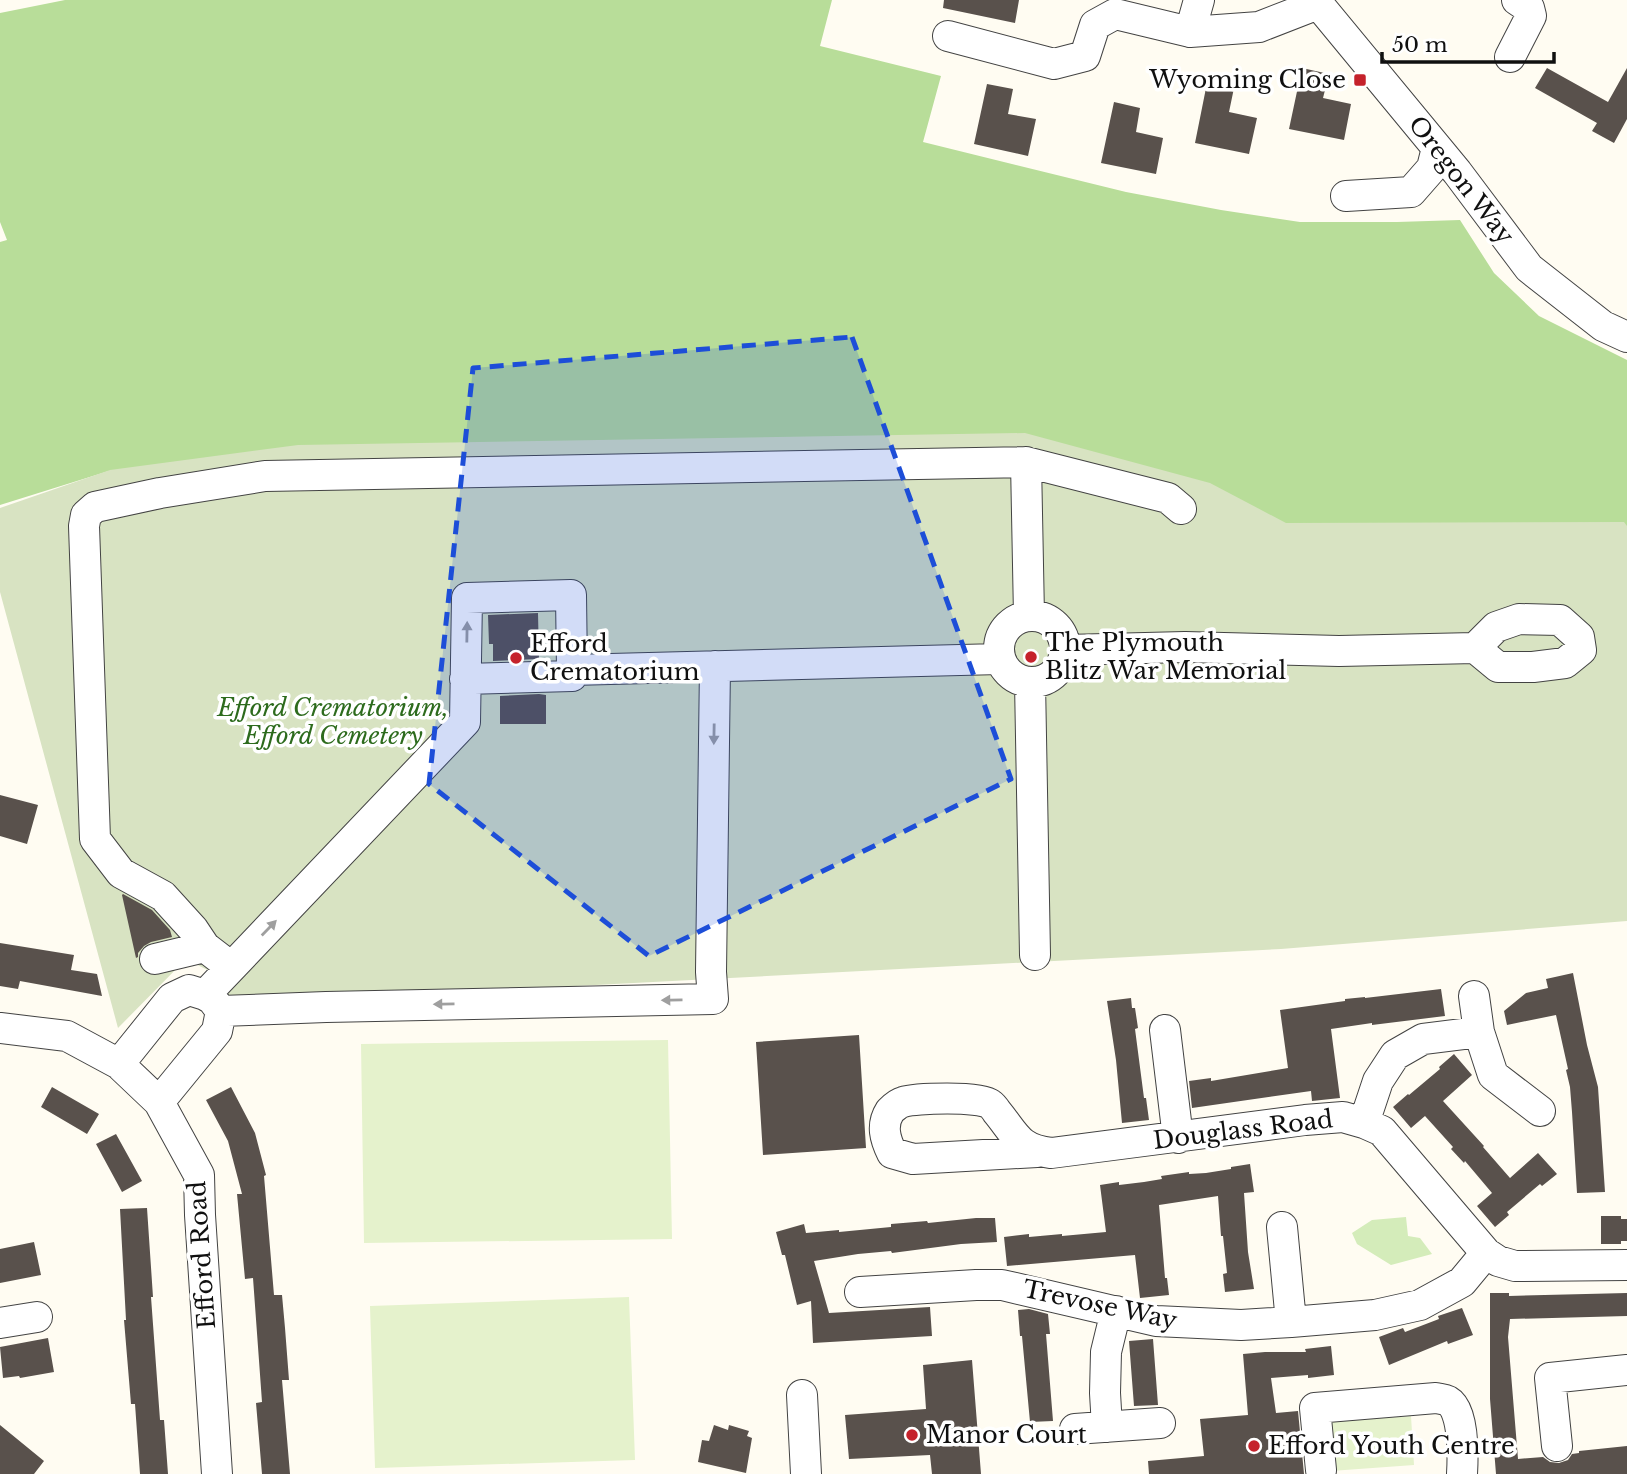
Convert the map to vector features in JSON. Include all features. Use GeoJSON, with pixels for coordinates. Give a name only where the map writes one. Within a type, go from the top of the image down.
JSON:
{"type":"FeatureCollection","features":[{"type":"Feature","properties":{"kind":"street"},"geometry":{"type":"LineString","coordinates":[[1190,32],[1199,0]]}},
{"type":"Feature","properties":{"kind":"street"},"geometry":{"type":"LineString","coordinates":[[1510,57],[1531,16],[1529,8],[1517,0]]}},
{"type":"Feature","properties":{"kind":"street"},"geometry":{"type":"LineString","coordinates":[[948,36],[1054,64],[1085,56],[1095,25],[1115,14],[1190,32],[1259,27],[1316,2]]}},
{"type":"Feature","properties":{"kind":"street","name":"Oregon Way"},"geometry":{"type":"LineString","coordinates":[[1316,2],[1457,172],[1529,268],[1603,326],[1627,337]]}},
{"type":"Feature","properties":{"kind":"street"},"geometry":{"type":"LineString","coordinates":[[1346,196],[1411,192],[1432,168],[1437,148]]}},
{"type":"Feature","properties":{"kind":"street"},"geometry":{"type":"LineString","coordinates":[[231,967],[205,947],[193,929],[163,896],[121,873],[95,839],[84,526],[86,515],[94,507],[265,476],[1026,462],[1168,498],[1181,509]]}},
{"type":"Feature","properties":{"kind":"street"},"geometry":{"type":"LineString","coordinates":[[1026,462],[1029,616]]}},
{"type":"Feature","properties":{"kind":"street"},"geometry":{"type":"LineString","coordinates":[[159,1102],[217,1031],[213,1003],[231,967],[465,722],[465,679],[467,598],[571,595],[572,676],[465,679]]}},
{"type":"Feature","properties":{"kind":"street"},"geometry":{"type":"LineString","coordinates":[[1040,616],[1059,628],[1066,650],[1059,670],[1051,677],[1030,682],[1020,680],[1004,668],[999,649],[1004,630],[1011,623],[1019,618],[1040,616]]}},
{"type":"Feature","properties":{"kind":"street"},"geometry":{"type":"LineString","coordinates":[[1066,650],[1185,647],[1339,650],[1475,648]]}},
{"type":"Feature","properties":{"kind":"street"},"geometry":{"type":"LineString","coordinates":[[572,670],[1000,659]]}},
{"type":"Feature","properties":{"kind":"street"},"geometry":{"type":"LineString","coordinates":[[119,1064],[172,998],[189,990],[213,1003],[326,1007],[713,999],[711,946],[715,666]]}},
{"type":"Feature","properties":{"kind":"street"},"geometry":{"type":"LineString","coordinates":[[1030,682],[1035,955]]}},
{"type":"Feature","properties":{"kind":"street"},"geometry":{"type":"LineString","coordinates":[[155,958],[205,947]]}},
{"type":"Feature","properties":{"kind":"street"},"geometry":{"type":"LineString","coordinates":[[1474,996],[1479,1032],[1493,1075],[1540,1111]]}},
{"type":"Feature","properties":{"kind":"street","name":"Efford Road"},"geometry":{"type":"LineString","coordinates":[[0,1028],[67,1036],[119,1064],[159,1102],[199,1175],[217,1474]]}},
{"type":"Feature","properties":{"kind":"street"},"geometry":{"type":"LineString","coordinates":[[1166,1030],[1178,1138]]}},
{"type":"Feature","properties":{"kind":"street"},"geometry":{"type":"LineString","coordinates":[[1364,1123],[1378,1081],[1395,1055],[1423,1039],[1479,1032]]}},
{"type":"Feature","properties":{"kind":"street","name":"Douglass Road"},"geometry":{"type":"LineString","coordinates":[[1044,1152],[1343,1117],[1382,1131],[1486,1253],[1498,1261],[1516,1266],[1627,1265]]}},
{"type":"Feature","properties":{"kind":"street"},"geometry":{"type":"LineString","coordinates":[[1282,1227],[1291,1322]]}},
{"type":"Feature","properties":{"kind":"street","name":"Trevose Way"},"geometry":{"type":"LineString","coordinates":[[860,1292],[1002,1285],[1156,1321],[1241,1325],[1291,1322],[1375,1315],[1420,1304],[1462,1282],[1486,1253]]}},
{"type":"Feature","properties":{"kind":"street"},"geometry":{"type":"LineString","coordinates":[[1107,1427],[1106,1352],[1116,1311]]}},
{"type":"Feature","properties":{"kind":"street"},"geometry":{"type":"LineString","coordinates":[[0,1323],[37,1317]]}},
{"type":"Feature","properties":{"kind":"street"},"geometry":{"type":"LineString","coordinates":[[1557,1446],[1549,1377],[1627,1370]]}},
{"type":"Feature","properties":{"kind":"street"},"geometry":{"type":"LineString","coordinates":[[802,1395],[806,1474]]}},
{"type":"Feature","properties":{"kind":"street"},"geometry":{"type":"LineString","coordinates":[[1321,1470],[1315,1408],[1436,1398],[1448,1401],[1455,1408],[1460,1423],[1462,1474]]}},
{"type":"Feature","properties":{"kind":"street"},"geometry":{"type":"LineString","coordinates":[[1074,1429],[1160,1423]]}},
{"type":"Feature","properties":{"kind":"highlighted area"},"geometry":{"type":"Polygon","coordinates":[[[852,337],[1011,779],[649,956],[429,784],[473,368],[852,337]]]}},
{"type":"Feature","properties":{"kind":"green space"},"geometry":{"type":"Polygon","coordinates":[[[65,0],[832,0],[820,46],[941,76],[923,142],[1126,192],[1300,222],[1460,220],[1494,273],[1539,316],[1627,360],[1627,563],[109,471],[0,505],[0,242],[7,240],[0,222],[0,13],[65,0]]]}},
{"type":"Feature","properties":{"kind":"green space","name":"Efford Crematorium, Efford Cemetery"},"geometry":{"type":"Polygon","coordinates":[[[1025,433],[1210,483],[1286,523],[1624,522],[1627,526],[1627,921],[1281,949],[253,1003],[227,1007],[221,977],[186,959],[118,1028],[0,592],[0,508],[110,470],[298,445],[1025,433]]]}},
{"type":"Feature","properties":{"kind":"green space"},"geometry":{"type":"Polygon","coordinates":[[[668,1040],[672,1239],[364,1243],[361,1044],[668,1040]]]}},
{"type":"Feature","properties":{"kind":"green space"},"geometry":{"type":"Polygon","coordinates":[[[1406,1217],[1408,1236],[1420,1238],[1432,1254],[1391,1265],[1357,1244],[1352,1233],[1372,1220],[1406,1217]]]}},
{"type":"Feature","properties":{"kind":"green space"},"geometry":{"type":"Polygon","coordinates":[[[629,1297],[635,1460],[375,1468],[370,1306],[629,1297]]]}},
{"type":"Feature","properties":{"kind":"green space"},"geometry":{"type":"Polygon","coordinates":[[[1411,1416],[1414,1465],[1331,1471],[1328,1422],[1411,1416]]]}},
{"type":"Feature","properties":{"kind":"building"},"geometry":{"type":"Polygon","coordinates":[[[944,0],[1019,0],[1015,23],[943,8],[944,0]]]}},
{"type":"Feature","properties":{"kind":"building"},"geometry":{"type":"Polygon","coordinates":[[[1302,68],[1329,74],[1323,98],[1351,104],[1344,140],[1289,129],[1302,68]]]}},
{"type":"Feature","properties":{"kind":"building"},"geometry":{"type":"Polygon","coordinates":[[[1547,68],[1608,102],[1627,68],[1627,119],[1614,143],[1592,131],[1597,123],[1535,88],[1547,68]]]}},
{"type":"Feature","properties":{"kind":"building"},"geometry":{"type":"Polygon","coordinates":[[[1207,83],[1234,88],[1229,112],[1257,118],[1249,154],[1195,143],[1207,83]]]}},
{"type":"Feature","properties":{"kind":"building"},"geometry":{"type":"Polygon","coordinates":[[[987,84],[1013,89],[1008,114],[1036,119],[1028,156],[974,144],[987,84]]]}},
{"type":"Feature","properties":{"kind":"building"},"geometry":{"type":"Polygon","coordinates":[[[1114,102],[1140,108],[1136,132],[1163,138],[1156,174],[1101,163],[1114,102]]]}},
{"type":"Feature","properties":{"kind":"building"},"geometry":{"type":"Polygon","coordinates":[[[538,613],[539,659],[493,661],[493,644],[489,644],[488,615],[538,613]]]}},
{"type":"Feature","properties":{"kind":"building"},"geometry":{"type":"Polygon","coordinates":[[[546,695],[546,724],[500,724],[500,696],[546,695]]]}},
{"type":"Feature","properties":{"kind":"building"},"geometry":{"type":"Polygon","coordinates":[[[0,795],[38,805],[27,844],[0,836],[0,795]]]}},
{"type":"Feature","properties":{"kind":"building"},"geometry":{"type":"Polygon","coordinates":[[[122,895],[152,910],[170,930],[172,937],[144,946],[136,958],[122,895]]]}},
{"type":"Feature","properties":{"kind":"building"},"geometry":{"type":"Polygon","coordinates":[[[0,943],[74,955],[71,970],[97,974],[102,996],[20,981],[18,989],[0,986],[0,943]]]}},
{"type":"Feature","properties":{"kind":"building"},"geometry":{"type":"Polygon","coordinates":[[[1573,973],[1598,1087],[1605,1192],[1577,1193],[1568,1069],[1556,1015],[1507,1025],[1504,1011],[1526,993],[1548,988],[1546,979],[1573,973]]]}},
{"type":"Feature","properties":{"kind":"building"},"geometry":{"type":"Polygon","coordinates":[[[1441,989],[1445,1016],[1331,1029],[1340,1098],[1312,1101],[1311,1091],[1192,1108],[1189,1081],[1211,1078],[1211,1081],[1288,1068],[1280,1010],[1345,999],[1441,989]]]}},
{"type":"Feature","properties":{"kind":"building"},"geometry":{"type":"Polygon","coordinates":[[[1131,998],[1138,1028],[1135,1029],[1149,1120],[1122,1123],[1107,1001],[1131,998]]]}},
{"type":"Feature","properties":{"kind":"building"},"geometry":{"type":"Polygon","coordinates":[[[859,1035],[866,1148],[763,1155],[756,1042],[859,1035]]]}},
{"type":"Feature","properties":{"kind":"building"},"geometry":{"type":"Polygon","coordinates":[[[1454,1054],[1472,1075],[1443,1101],[1510,1178],[1538,1153],[1557,1174],[1542,1186],[1540,1184],[1507,1212],[1509,1215],[1495,1227],[1477,1206],[1492,1193],[1465,1161],[1464,1163],[1451,1149],[1453,1147],[1425,1116],[1411,1128],[1393,1107],[1440,1069],[1454,1054]]]}},
{"type":"Feature","properties":{"kind":"building"},"geometry":{"type":"Polygon","coordinates":[[[52,1087],[99,1114],[87,1134],[41,1107],[52,1087]]]}},
{"type":"Feature","properties":{"kind":"building"},"geometry":{"type":"Polygon","coordinates":[[[231,1087],[255,1133],[266,1175],[274,1295],[282,1295],[285,1328],[289,1380],[282,1380],[290,1474],[262,1474],[256,1403],[262,1402],[253,1278],[245,1279],[237,1194],[242,1194],[228,1141],[206,1100],[231,1087]]]}},
{"type":"Feature","properties":{"kind":"building"},"geometry":{"type":"Polygon","coordinates":[[[116,1134],[142,1181],[122,1192],[96,1144],[116,1134]]]}},
{"type":"Feature","properties":{"kind":"building"},"geometry":{"type":"Polygon","coordinates":[[[1250,1164],[1254,1192],[1244,1193],[1248,1252],[1254,1289],[1225,1292],[1223,1274],[1227,1273],[1218,1196],[1159,1205],[1169,1295],[1140,1298],[1135,1255],[1007,1266],[1004,1237],[1106,1232],[1100,1185],[1144,1182],[1162,1179],[1161,1176],[1189,1172],[1206,1173],[1250,1164]]]}},
{"type":"Feature","properties":{"kind":"building"},"geometry":{"type":"Polygon","coordinates":[[[147,1208],[160,1420],[164,1420],[168,1474],[140,1474],[135,1404],[131,1404],[124,1320],[120,1209],[147,1208]]]}},
{"type":"Feature","properties":{"kind":"building"},"geometry":{"type":"Polygon","coordinates":[[[1601,1216],[1621,1216],[1621,1219],[1627,1219],[1627,1241],[1621,1241],[1621,1244],[1601,1244],[1601,1216]]]}},
{"type":"Feature","properties":{"kind":"building"},"geometry":{"type":"Polygon","coordinates":[[[995,1218],[997,1242],[858,1254],[814,1261],[829,1313],[930,1307],[932,1336],[813,1343],[811,1301],[797,1305],[785,1255],[782,1255],[776,1232],[804,1224],[806,1233],[839,1232],[891,1227],[891,1224],[995,1218]]]}},
{"type":"Feature","properties":{"kind":"building"},"geometry":{"type":"Polygon","coordinates":[[[34,1242],[41,1275],[0,1283],[0,1249],[34,1242]]]}},
{"type":"Feature","properties":{"kind":"building"},"geometry":{"type":"Polygon","coordinates":[[[1490,1293],[1509,1293],[1509,1296],[1627,1293],[1627,1316],[1510,1319],[1508,1337],[1518,1459],[1543,1457],[1550,1462],[1559,1463],[1579,1451],[1627,1446],[1627,1474],[1496,1474],[1490,1399],[1490,1293]]]}},
{"type":"Feature","properties":{"kind":"building"},"geometry":{"type":"Polygon","coordinates":[[[1462,1308],[1473,1335],[1448,1344],[1447,1341],[1389,1365],[1379,1337],[1403,1328],[1405,1332],[1462,1308]]]}},
{"type":"Feature","properties":{"kind":"building"},"geometry":{"type":"Polygon","coordinates":[[[1029,1309],[1048,1314],[1050,1334],[1046,1334],[1053,1421],[1030,1422],[1018,1310],[1029,1309]]]}},
{"type":"Feature","properties":{"kind":"building"},"geometry":{"type":"Polygon","coordinates":[[[48,1338],[54,1372],[3,1378],[0,1347],[48,1338]]]}},
{"type":"Feature","properties":{"kind":"building"},"geometry":{"type":"Polygon","coordinates":[[[1153,1339],[1158,1405],[1134,1406],[1129,1341],[1153,1339]]]}},
{"type":"Feature","properties":{"kind":"building"},"geometry":{"type":"Polygon","coordinates":[[[1331,1346],[1334,1375],[1271,1378],[1276,1413],[1298,1411],[1304,1474],[1149,1474],[1148,1461],[1204,1456],[1200,1419],[1248,1415],[1243,1354],[1306,1352],[1305,1349],[1331,1346]]]}},
{"type":"Feature","properties":{"kind":"building","name":"Manor Court"},"geometry":{"type":"Polygon","coordinates":[[[972,1360],[981,1474],[932,1474],[930,1455],[849,1459],[845,1415],[926,1409],[923,1365],[972,1360]]]}},
{"type":"Feature","properties":{"kind":"building"},"geometry":{"type":"Polygon","coordinates":[[[0,1425],[44,1461],[34,1474],[0,1474],[0,1425]]]}},
{"type":"Feature","properties":{"kind":"building"},"geometry":{"type":"Polygon","coordinates":[[[714,1425],[728,1430],[729,1425],[749,1431],[747,1436],[752,1438],[746,1473],[698,1462],[702,1440],[709,1441],[714,1425]]]}},
{"type":"Feature","properties":{"kind":"place","name":"Wyoming Close"},"geometry":{"type":"Point","coordinates":[1360,80]}},
{"type":"Feature","properties":{"kind":"place","name":"The Plymouth Blitz War Memorial"},"geometry":{"type":"Point","coordinates":[1031,657]}},
{"type":"Feature","properties":{"kind":"place","name":"Efford Crematorium"},"geometry":{"type":"Point","coordinates":[516,658]}},
{"type":"Feature","properties":{"kind":"place","name":"Manor Court"},"geometry":{"type":"Point","coordinates":[912,1435]}},
{"type":"Feature","properties":{"kind":"place","name":"Efford Youth Centre"},"geometry":{"type":"Point","coordinates":[1254,1446]}}]}
